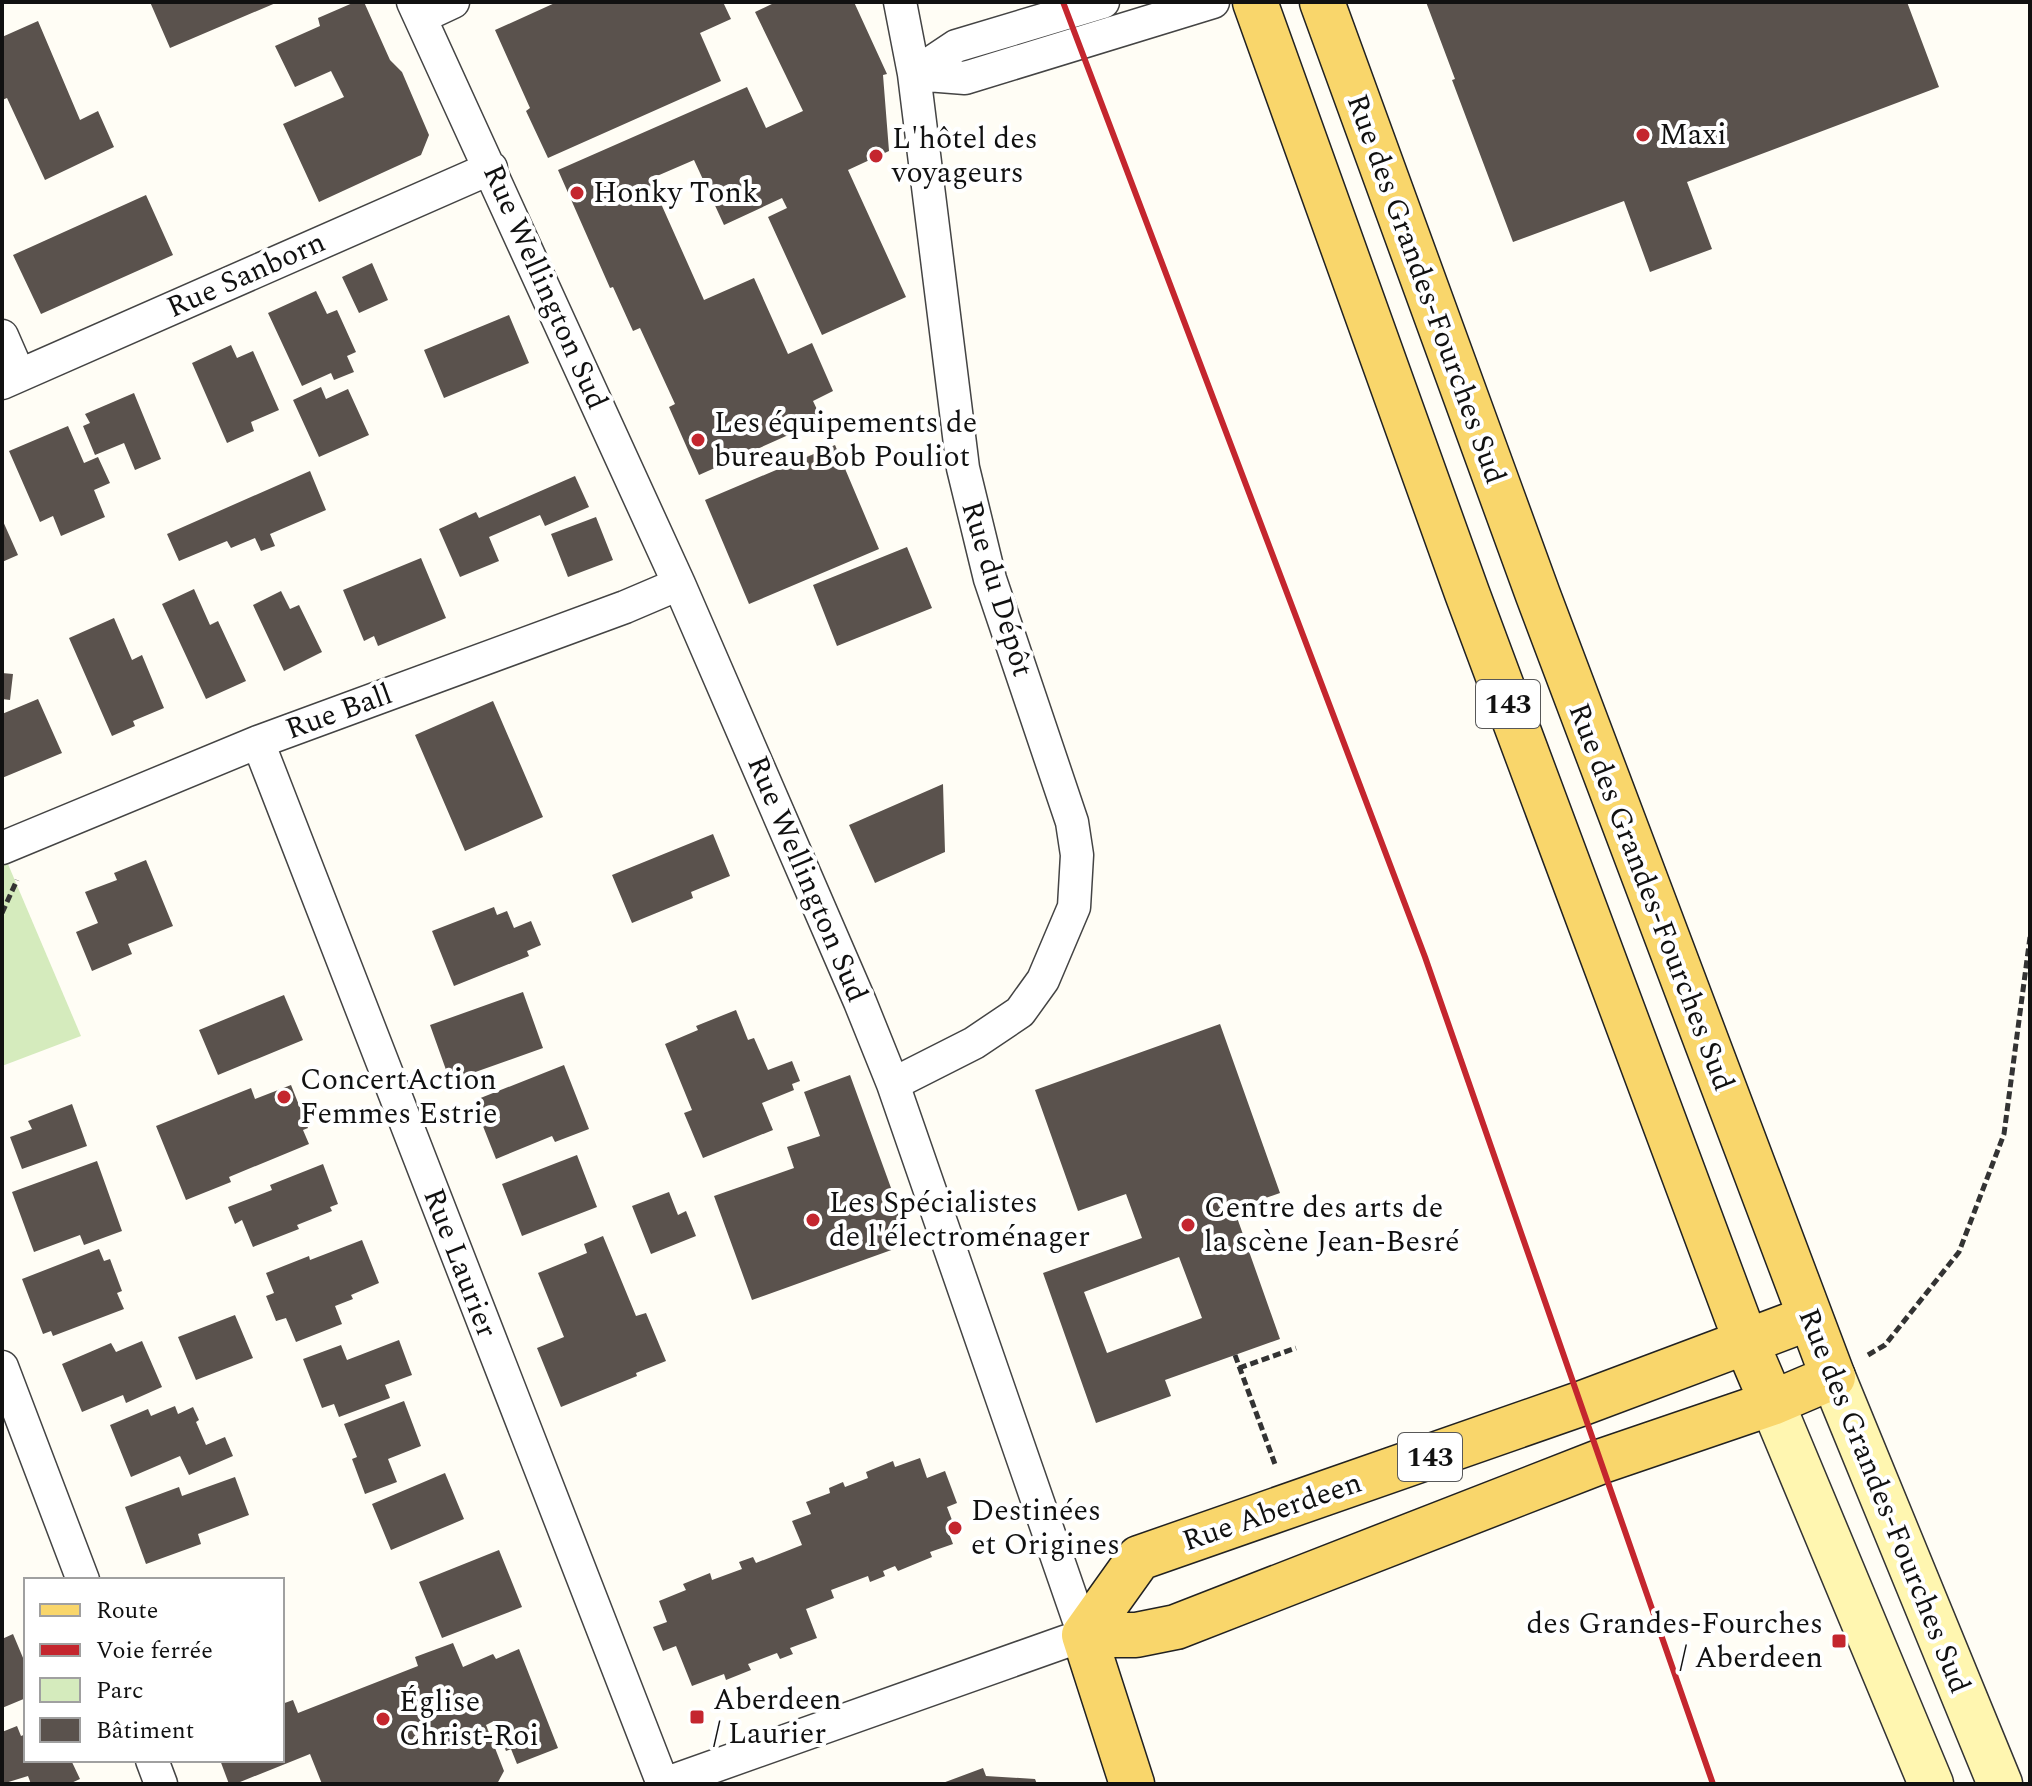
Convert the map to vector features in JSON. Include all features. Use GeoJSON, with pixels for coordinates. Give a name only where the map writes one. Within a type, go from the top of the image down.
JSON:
{"type":"FeatureCollection","features":[{"type":"Feature","properties":{"kind":"main road","name":"Rue des Grandes-Fourches Sud"},"geometry":{"type":"LineString","coordinates":[[1255,2],[1467,593],[1747,1344],[1931,1784]]}},
{"type":"Feature","properties":{"kind":"main road","name":"Rue des Grandes-Fourches Sud"},"geometry":{"type":"LineString","coordinates":[[1322,2],[1533,583],[1809,1318],[2000,1784]]}},
{"type":"Feature","properties":{"kind":"main road","name":"Rue Aberdeen"},"geometry":{"type":"LineString","coordinates":[[1084,1635],[1139,1558],[1747,1344],[1809,1318]]}},
{"type":"Feature","properties":{"kind":"main road","name":"143"},"geometry":{"type":"LineString","coordinates":[[1084,1635],[1136,1635],[1176,1627],[1602,1461],[1772,1403],[1833,1377]]}},
{"type":"Feature","properties":{"kind":"main road","name":"Rue Wellington Sud"},"geometry":{"type":"LineString","coordinates":[[1084,1635],[1132,1784]]}},
{"type":"Feature","properties":{"kind":"street"},"geometry":{"type":"LineString","coordinates":[[417,9],[453,2]]}},
{"type":"Feature","properties":{"kind":"street","name":"Rue du Dépôt"},"geometry":{"type":"LineString","coordinates":[[893,1084],[974,1043],[1020,1012],[1043,980],[1074,907],[1077,855],[1072,822],[990,579],[963,468],[914,74],[900,2]]}},
{"type":"Feature","properties":{"kind":"street"},"geometry":{"type":"LineString","coordinates":[[914,74],[956,46],[1103,2]]}},
{"type":"Feature","properties":{"kind":"street"},"geometry":{"type":"LineString","coordinates":[[914,74],[965,78],[1213,2]]}},
{"type":"Feature","properties":{"kind":"street","name":"Rue Wellington Sud"},"geometry":{"type":"LineString","coordinates":[[417,9],[679,584],[860,1002],[893,1084],[1084,1635]]}},
{"type":"Feature","properties":{"kind":"street","name":"Rue Sanborn"},"geometry":{"type":"LineString","coordinates":[[10,379],[491,168]]}},
{"type":"Feature","properties":{"kind":"street"},"geometry":{"type":"LineString","coordinates":[[2,336],[10,379]]}},
{"type":"Feature","properties":{"kind":"street","name":"Rue Ball"},"geometry":{"type":"LineString","coordinates":[[2,848],[258,742],[625,607],[679,584]]}},
{"type":"Feature","properties":{"kind":"street","name":"Rue Laurier"},"geometry":{"type":"LineString","coordinates":[[258,742],[663,1784]]}},
{"type":"Feature","properties":{"kind":"street"},"geometry":{"type":"LineString","coordinates":[[2,1367],[82,1578]]}},
{"type":"Feature","properties":{"kind":"street"},"geometry":{"type":"LineString","coordinates":[[663,1784],[1084,1635]]}},
{"type":"Feature","properties":{"kind":"street"},"geometry":{"type":"LineString","coordinates":[[153,1762],[161,1784]]}},
{"type":"Feature","properties":{"kind":"path"},"geometry":{"type":"LineString","coordinates":[[1833,1377],[1885,1345],[1959,1252],[2004,1134],[2030,937]]}},
{"type":"Feature","properties":{"kind":"path"},"geometry":{"type":"LineString","coordinates":[[1239,1368],[1296,1348]]}},
{"type":"Feature","properties":{"kind":"path"},"geometry":{"type":"LineString","coordinates":[[1235,1355],[1290,1505]]}},
{"type":"Feature","properties":{"kind":"green space"},"geometry":{"type":"Polygon","coordinates":[[[2,850],[81,1036],[2,1066],[2,850]]]}},
{"type":"Feature","properties":{"kind":"building"},"geometry":{"type":"Polygon","coordinates":[[[150,2],[278,2],[170,48],[150,2]]]}},
{"type":"Feature","properties":{"kind":"building"},"geometry":{"type":"Polygon","coordinates":[[[355,2],[364,2],[390,60],[402,72],[429,135],[421,155],[319,202],[283,124],[344,97],[331,71],[295,87],[275,46],[320,26],[318,18],[355,2]]]}},
{"type":"Feature","properties":{"kind":"building"},"geometry":{"type":"Polygon","coordinates":[[[557,2],[723,2],[731,19],[700,33],[721,81],[548,158],[526,111],[530,108],[495,30],[557,2]]]}},
{"type":"Feature","properties":{"kind":"building"},"geometry":{"type":"Polygon","coordinates":[[[776,2],[854,2],[887,74],[883,75],[889,151],[848,170],[906,297],[822,335],[768,217],[787,208],[782,198],[724,225],[694,160],[650,179],[704,300],[754,278],[788,354],[812,343],[833,391],[813,401],[822,420],[699,475],[669,407],[675,404],[640,328],[633,331],[613,287],[610,288],[558,170],[747,87],[766,128],[803,111],[755,12],[776,2]]]}},
{"type":"Feature","properties":{"kind":"building","name":"Maxi"},"geometry":{"type":"Polygon","coordinates":[[[1426,2],[1907,2],[1939,87],[1687,182],[1712,249],[1650,272],[1624,201],[1513,242],[1426,2]]]}},
{"type":"Feature","properties":{"kind":"building"},"geometry":{"type":"Polygon","coordinates":[[[38,21],[80,120],[98,111],[114,147],[45,180],[7,98],[2,100],[2,37],[38,21]]]}},
{"type":"Feature","properties":{"kind":"building"},"geometry":{"type":"Polygon","coordinates":[[[146,195],[173,255],[41,314],[13,255],[146,195]]]}},
{"type":"Feature","properties":{"kind":"building"},"geometry":{"type":"Polygon","coordinates":[[[372,263],[388,300],[359,313],[342,277],[372,263]]]}},
{"type":"Feature","properties":{"kind":"building"},"geometry":{"type":"Polygon","coordinates":[[[316,291],[327,314],[337,310],[356,352],[347,356],[354,372],[334,380],[331,373],[302,386],[268,313],[316,291]]]}},
{"type":"Feature","properties":{"kind":"building"},"geometry":{"type":"Polygon","coordinates":[[[509,315],[529,363],[444,398],[424,350],[509,315]]]}},
{"type":"Feature","properties":{"kind":"building"},"geometry":{"type":"Polygon","coordinates":[[[231,345],[237,358],[253,351],[279,410],[251,422],[254,431],[227,443],[192,363],[231,345]]]}},
{"type":"Feature","properties":{"kind":"building"},"geometry":{"type":"Polygon","coordinates":[[[321,387],[326,399],[348,389],[369,435],[319,457],[293,400],[321,387]]]}},
{"type":"Feature","properties":{"kind":"building"},"geometry":{"type":"Polygon","coordinates":[[[134,393],[161,459],[135,470],[124,443],[95,455],[83,426],[90,423],[85,414],[134,393]]]}},
{"type":"Feature","properties":{"kind":"building"},"geometry":{"type":"Polygon","coordinates":[[[68,426],[84,463],[98,457],[110,483],[94,490],[105,517],[61,536],[53,516],[40,522],[9,451],[68,426]]]}},
{"type":"Feature","properties":{"kind":"building"},"geometry":{"type":"Polygon","coordinates":[[[835,445],[879,549],[749,604],[705,500],[835,445]]]}},
{"type":"Feature","properties":{"kind":"building"},"geometry":{"type":"Polygon","coordinates":[[[310,471],[326,510],[270,534],[275,546],[261,551],[255,538],[231,548],[227,541],[179,561],[167,534],[310,471]]]}},
{"type":"Feature","properties":{"kind":"building"},"geometry":{"type":"Polygon","coordinates":[[[575,476],[589,507],[545,526],[540,515],[489,537],[499,561],[460,577],[439,529],[476,512],[479,518],[575,476]]]}},
{"type":"Feature","properties":{"kind":"building"},"geometry":{"type":"Polygon","coordinates":[[[596,517],[613,560],[568,577],[551,534],[596,517]]]}},
{"type":"Feature","properties":{"kind":"building"},"geometry":{"type":"Polygon","coordinates":[[[2,519],[18,555],[2,562],[2,519]]]}},
{"type":"Feature","properties":{"kind":"building"},"geometry":{"type":"Polygon","coordinates":[[[907,547],[932,608],[837,646],[813,585],[907,547]]]}},
{"type":"Feature","properties":{"kind":"building"},"geometry":{"type":"Polygon","coordinates":[[[421,558],[446,618],[378,646],[374,636],[364,641],[343,590],[421,558]]]}},
{"type":"Feature","properties":{"kind":"building"},"geometry":{"type":"Polygon","coordinates":[[[194,589],[210,625],[218,621],[246,681],[206,699],[162,604],[194,589]]]}},
{"type":"Feature","properties":{"kind":"building"},"geometry":{"type":"Polygon","coordinates":[[[281,591],[290,609],[299,605],[322,652],[284,671],[253,605],[281,591]]]}},
{"type":"Feature","properties":{"kind":"building"},"geometry":{"type":"Polygon","coordinates":[[[114,618],[132,660],[142,655],[164,708],[133,721],[135,726],[112,736],[69,638],[114,618]]]}},
{"type":"Feature","properties":{"kind":"building"},"geometry":{"type":"Polygon","coordinates":[[[2,673],[13,674],[10,700],[2,699],[2,673]]]}},
{"type":"Feature","properties":{"kind":"building"},"geometry":{"type":"Polygon","coordinates":[[[38,699],[62,753],[2,778],[2,714],[38,699]]]}},
{"type":"Feature","properties":{"kind":"building"},"geometry":{"type":"Polygon","coordinates":[[[493,701],[543,817],[465,851],[415,735],[493,701]]]}},
{"type":"Feature","properties":{"kind":"building"},"geometry":{"type":"Polygon","coordinates":[[[943,784],[945,852],[875,883],[849,825],[943,784]]]}},
{"type":"Feature","properties":{"kind":"building"},"geometry":{"type":"Polygon","coordinates":[[[713,834],[730,876],[691,892],[693,898],[632,923],[612,875],[713,834]]]}},
{"type":"Feature","properties":{"kind":"building"},"geometry":{"type":"Polygon","coordinates":[[[146,860],[173,926],[128,944],[132,954],[92,971],[76,932],[98,923],[85,892],[117,880],[114,873],[146,860]]]}},
{"type":"Feature","properties":{"kind":"building"},"geometry":{"type":"Polygon","coordinates":[[[494,907],[497,915],[507,911],[514,928],[531,921],[541,945],[527,951],[529,956],[454,986],[432,931],[494,907]]]}},
{"type":"Feature","properties":{"kind":"building"},"geometry":{"type":"Polygon","coordinates":[[[523,992],[543,1048],[450,1081],[430,1025],[523,992]]]}},
{"type":"Feature","properties":{"kind":"building"},"geometry":{"type":"Polygon","coordinates":[[[284,995],[303,1040],[218,1075],[199,1030],[284,995]]]}},
{"type":"Feature","properties":{"kind":"building"},"geometry":{"type":"Polygon","coordinates":[[[736,1010],[748,1040],[754,1038],[768,1070],[792,1061],[800,1081],[792,1084],[794,1090],[762,1103],[773,1130],[703,1158],[684,1113],[692,1110],[665,1044],[698,1030],[696,1026],[736,1010]]]}},
{"type":"Feature","properties":{"kind":"building","name":"Centre des arts de la scène Jean-Besré"},"geometry":{"type":"Polygon","coordinates":[[[1220,1024],[1280,1193],[1234,1209],[1280,1339],[1165,1380],[1171,1396],[1096,1423],[1043,1273],[1142,1238],[1126,1194],[1078,1211],[1035,1090],[1220,1024]],[[1179,1257],[1084,1292],[1107,1353],[1202,1318],[1179,1257]]]}},
{"type":"Feature","properties":{"kind":"building"},"geometry":{"type":"Polygon","coordinates":[[[564,1065],[589,1129],[555,1142],[552,1136],[496,1159],[473,1101],[564,1065]]]}},
{"type":"Feature","properties":{"kind":"building","name":"Les Spécialistes de l'électroménager"},"geometry":{"type":"Polygon","coordinates":[[[850,1075],[911,1243],[752,1300],[714,1196],[794,1168],[787,1147],[820,1136],[804,1092],[850,1075]]]}},
{"type":"Feature","properties":{"kind":"building"},"geometry":{"type":"Polygon","coordinates":[[[291,1085],[308,1128],[303,1130],[309,1144],[229,1177],[231,1182],[186,1200],[156,1126],[251,1088],[255,1099],[291,1085]]]}},
{"type":"Feature","properties":{"kind":"building"},"geometry":{"type":"Polygon","coordinates":[[[72,1104],[87,1146],[22,1169],[10,1137],[32,1129],[28,1121],[72,1104]]]}},
{"type":"Feature","properties":{"kind":"building"},"geometry":{"type":"Polygon","coordinates":[[[577,1155],[597,1207],[522,1236],[502,1184],[577,1155]]]}},
{"type":"Feature","properties":{"kind":"building"},"geometry":{"type":"Polygon","coordinates":[[[97,1161],[122,1231],[84,1245],[80,1235],[34,1252],[12,1192],[97,1161]]]}},
{"type":"Feature","properties":{"kind":"building"},"geometry":{"type":"Polygon","coordinates":[[[323,1164],[338,1204],[330,1207],[332,1211],[297,1225],[299,1229],[253,1247],[242,1220],[235,1224],[228,1207],[272,1190],[270,1185],[323,1164]]]}},
{"type":"Feature","properties":{"kind":"building"},"geometry":{"type":"Polygon","coordinates":[[[669,1192],[678,1215],[686,1211],[696,1236],[651,1254],[632,1206],[669,1192]]]}},
{"type":"Feature","properties":{"kind":"building"},"geometry":{"type":"Polygon","coordinates":[[[603,1236],[636,1316],[646,1313],[666,1361],[561,1407],[537,1348],[564,1337],[538,1273],[587,1253],[584,1244],[603,1236]]]}},
{"type":"Feature","properties":{"kind":"building"},"geometry":{"type":"Polygon","coordinates":[[[362,1240],[379,1283],[335,1306],[342,1324],[296,1342],[286,1318],[276,1321],[266,1296],[274,1293],[266,1273],[362,1240]]]}},
{"type":"Feature","properties":{"kind":"building"},"geometry":{"type":"Polygon","coordinates":[[[99,1249],[104,1261],[110,1259],[122,1291],[117,1293],[124,1309],[53,1336],[51,1331],[43,1334],[22,1279],[99,1249]]]}},
{"type":"Feature","properties":{"kind":"building"},"geometry":{"type":"Polygon","coordinates":[[[235,1315],[253,1358],[196,1380],[178,1337],[235,1315]]]}},
{"type":"Feature","properties":{"kind":"building"},"geometry":{"type":"Polygon","coordinates":[[[399,1340],[412,1375],[385,1385],[390,1398],[339,1417],[334,1404],[322,1408],[303,1359],[341,1345],[347,1360],[399,1340]]]}},
{"type":"Feature","properties":{"kind":"building"},"geometry":{"type":"Polygon","coordinates":[[[142,1341],[162,1387],[126,1403],[123,1395],[82,1412],[62,1364],[111,1343],[116,1352],[142,1341]]]}},
{"type":"Feature","properties":{"kind":"building"},"geometry":{"type":"Polygon","coordinates":[[[404,1401],[421,1446],[388,1459],[397,1482],[365,1494],[352,1459],[357,1457],[344,1424],[404,1401]]]}},
{"type":"Feature","properties":{"kind":"building"},"geometry":{"type":"Polygon","coordinates":[[[175,1406],[178,1414],[193,1407],[206,1445],[225,1437],[233,1456],[189,1475],[180,1456],[131,1477],[110,1425],[148,1409],[151,1416],[175,1406]]]}},
{"type":"Feature","properties":{"kind":"building"},"geometry":{"type":"Polygon","coordinates":[[[920,1458],[927,1478],[945,1471],[957,1503],[947,1507],[955,1528],[948,1531],[953,1544],[930,1552],[932,1557],[898,1571],[895,1566],[883,1571],[885,1576],[870,1582],[868,1576],[831,1590],[834,1598],[806,1609],[817,1638],[790,1648],[793,1654],[780,1659],[777,1653],[748,1664],[751,1670],[726,1680],[724,1674],[692,1686],[676,1646],[663,1651],[653,1627],[667,1622],[659,1601],[686,1590],[683,1584],[710,1573],[712,1580],[742,1569],[739,1562],[753,1557],[756,1563],[802,1545],[792,1521],[811,1514],[806,1502],[830,1493],[829,1488],[843,1482],[845,1487],[868,1478],[866,1472],[893,1461],[895,1467],[920,1458]]]}},
{"type":"Feature","properties":{"kind":"building"},"geometry":{"type":"Polygon","coordinates":[[[445,1473],[464,1519],[391,1550],[372,1504],[445,1473]]]}},
{"type":"Feature","properties":{"kind":"building"},"geometry":{"type":"Polygon","coordinates":[[[235,1477],[249,1515],[198,1534],[201,1544],[146,1564],[125,1507],[179,1487],[182,1496],[235,1477]]]}},
{"type":"Feature","properties":{"kind":"building"},"geometry":{"type":"Polygon","coordinates":[[[499,1550],[522,1607],[442,1638],[419,1582],[499,1550]]]}},
{"type":"Feature","properties":{"kind":"building"},"geometry":{"type":"Polygon","coordinates":[[[13,1634],[24,1660],[24,1699],[2,1708],[2,1639],[13,1634]]]}},
{"type":"Feature","properties":{"kind":"building","name":"Église Christ-Roi"},"geometry":{"type":"Polygon","coordinates":[[[453,1643],[463,1667],[493,1654],[496,1659],[519,1649],[558,1748],[517,1764],[511,1749],[506,1751],[494,1721],[486,1725],[504,1771],[497,1784],[322,1784],[310,1754],[229,1784],[221,1762],[284,1762],[284,1703],[293,1700],[298,1713],[418,1666],[415,1657],[453,1643]]]}},
{"type":"Feature","properties":{"kind":"building"},"geometry":{"type":"Polygon","coordinates":[[[17,1726],[21,1736],[24,1735],[24,1762],[72,1762],[80,1779],[69,1784],[31,1784],[28,1776],[2,1784],[2,1732],[17,1726]]]}},
{"type":"Feature","properties":{"kind":"building"},"geometry":{"type":"Polygon","coordinates":[[[983,1768],[986,1776],[1035,1779],[1037,1784],[940,1784],[983,1768]]]}},
{"type":"Feature","properties":{"kind":"railway"},"geometry":{"type":"LineString","coordinates":[[1063,2],[1425,957],[1713,1784]]}},
{"type":"Feature","properties":{"kind":"place","name":"Maxi"},"geometry":{"type":"Point","coordinates":[1643,135]}},
{"type":"Feature","properties":{"kind":"place","name":"L'hôtel des voyageurs"},"geometry":{"type":"Point","coordinates":[876,156]}},
{"type":"Feature","properties":{"kind":"place","name":"Honky Tonk"},"geometry":{"type":"Point","coordinates":[577,193]}},
{"type":"Feature","properties":{"kind":"place","name":"Les équipements de bureau Bob Pouliot"},"geometry":{"type":"Point","coordinates":[698,440]}},
{"type":"Feature","properties":{"kind":"place","name":"ConcertAction Femmes Estrie"},"geometry":{"type":"Point","coordinates":[284,1097]}},
{"type":"Feature","properties":{"kind":"place","name":"Les Spécialistes de l'électroménager"},"geometry":{"type":"Point","coordinates":[813,1220]}},
{"type":"Feature","properties":{"kind":"place","name":"Centre des arts de la scène Jean-Besré"},"geometry":{"type":"Point","coordinates":[1188,1225]}},
{"type":"Feature","properties":{"kind":"place","name":"Destinées et Origines"},"geometry":{"type":"Point","coordinates":[955,1528]}},
{"type":"Feature","properties":{"kind":"place","name":"des Grandes-Fourches / Aberdeen"},"geometry":{"type":"Point","coordinates":[1839,1641]}},
{"type":"Feature","properties":{"kind":"place","name":"Aberdeen / Laurier"},"geometry":{"type":"Point","coordinates":[697,1717]}},
{"type":"Feature","properties":{"kind":"place","name":"Église Christ-Roi"},"geometry":{"type":"Point","coordinates":[383,1719]}}]}
